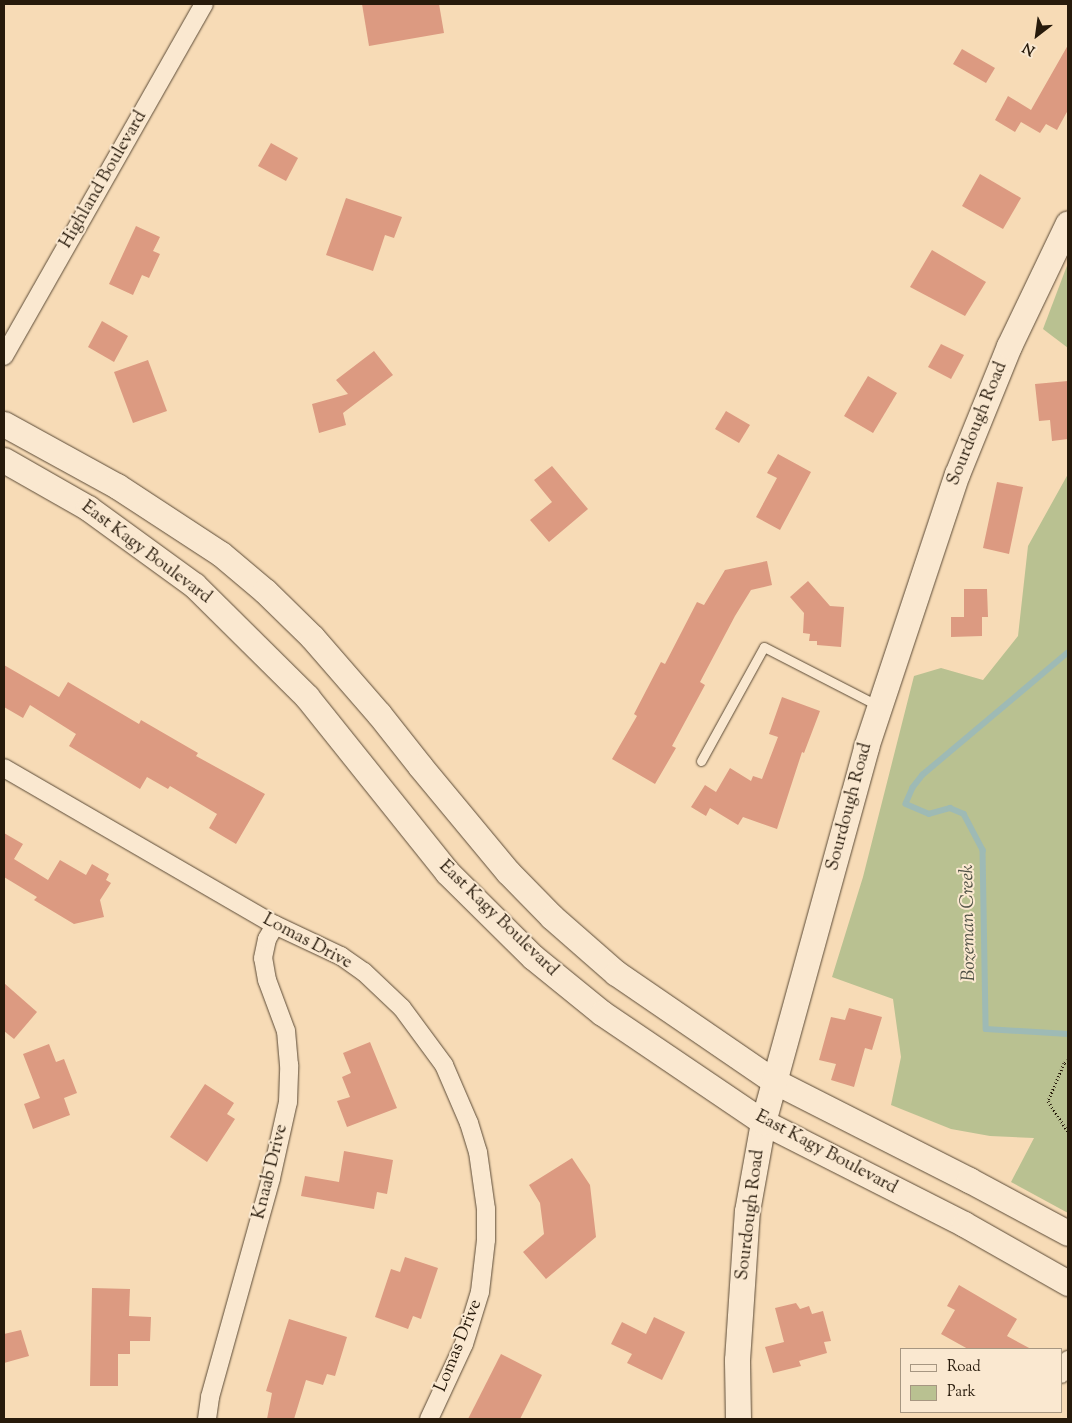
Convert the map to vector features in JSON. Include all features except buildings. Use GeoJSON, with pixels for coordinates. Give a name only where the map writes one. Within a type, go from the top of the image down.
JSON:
{"type":"FeatureCollection","features":[{"type":"Feature","properties":{"kind":"main road","name":"Sourdough Road"},"geometry":{"type":"LineString","coordinates":[[738,1419],[737,1360],[747,1211],[763,1122],[774,1081],[879,706],[957,474],[1009,346],[1068,223]]}},
{"type":"Feature","properties":{"kind":"main road","name":"East Kagy Boulevard"},"geometry":{"type":"LineString","coordinates":[[4,424],[117,486],[221,554],[257,585],[312,637],[379,714],[508,872],[552,916],[616,973],[774,1081],[969,1180],[1068,1234]]}},
{"type":"Feature","properties":{"kind":"main road","name":"East Kagy Boulevard"},"geometry":{"type":"LineString","coordinates":[[4,460],[88,508],[194,585],[307,697],[447,872],[533,957],[602,1013],[763,1122],[964,1224],[1068,1283]]}},
{"type":"Feature","properties":{"kind":"street","name":"Highland Boulevard"},"geometry":{"type":"LineString","coordinates":[[4,356],[204,4]]}},
{"type":"Feature","properties":{"kind":"street","name":"Lomas Drive"},"geometry":{"type":"LineString","coordinates":[[4,768],[275,926],[341,956],[364,972],[402,1008],[444,1065],[469,1123],[478,1152],[486,1209],[486,1240],[480,1292],[464,1344],[429,1419]]}},
{"type":"Feature","properties":{"kind":"street","name":"Knaab Drive"},"geometry":{"type":"LineString","coordinates":[[207,1419],[210,1397],[271,1178],[288,1102],[289,1064],[286,1030],[267,980],[262,958],[267,938],[275,926]]}},
{"type":"Feature","properties":{"kind":"street"},"geometry":{"type":"LineString","coordinates":[[1062,1372],[1068,1360]]}},
{"type":"Feature","properties":{"kind":"lane"},"geometry":{"type":"LineString","coordinates":[[701,761],[764,647],[879,706]]}},
{"type":"Feature","properties":{"kind":"path"},"geometry":{"type":"LineString","coordinates":[[1068,1060],[1064,1063],[1048,1101],[1068,1132]]}},
{"type":"Feature","properties":{"kind":"green space"},"geometry":{"type":"Polygon","coordinates":[[[1068,263],[1068,348],[1043,329],[1068,263]]]}},
{"type":"Feature","properties":{"kind":"green space"},"geometry":{"type":"Polygon","coordinates":[[[1068,474],[1068,1213],[1011,1182],[1034,1138],[990,1136],[951,1129],[891,1105],[901,1057],[893,999],[832,977],[863,877],[914,676],[941,668],[983,680],[1018,636],[1028,546],[1068,474]]]}},
{"type":"Feature","properties":{"kind":"waterway","name":"Bozeman Creek"},"geometry":{"type":"LineString","coordinates":[[1068,653],[923,775],[913,788],[906,804],[929,814],[950,808],[964,814],[983,850],[986,1029],[1068,1034]]}}]}
